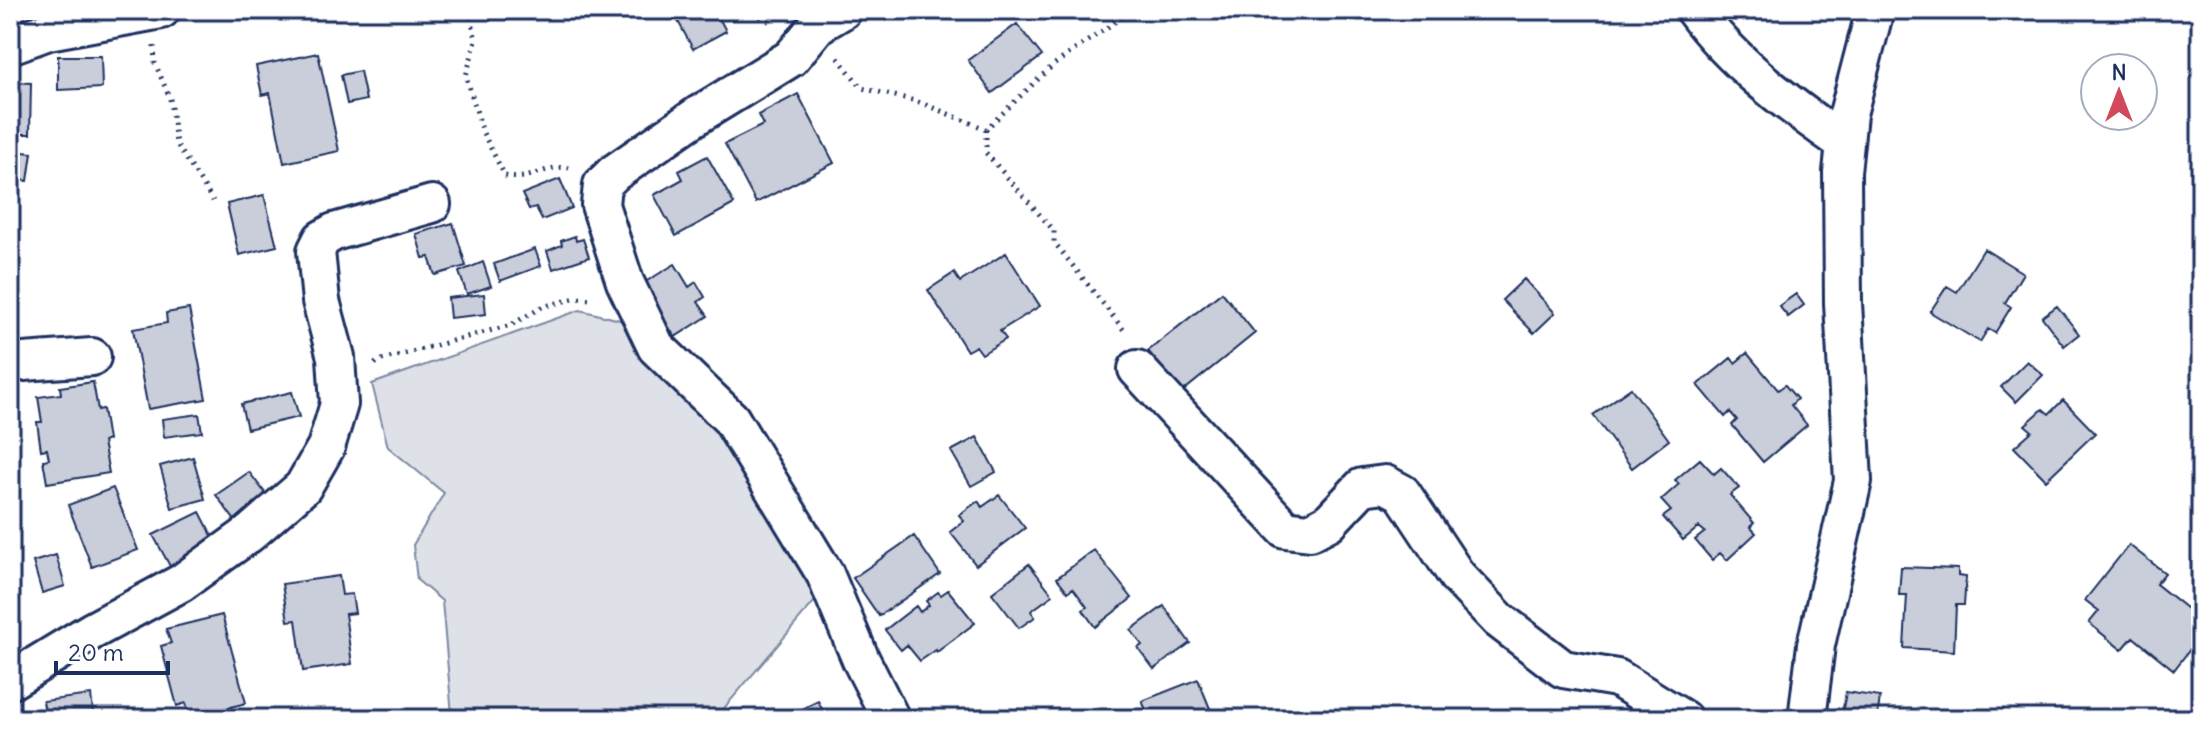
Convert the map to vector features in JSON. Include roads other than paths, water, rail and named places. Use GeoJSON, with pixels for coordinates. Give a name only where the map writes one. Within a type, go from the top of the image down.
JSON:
{"type":"FeatureCollection","features":[{"type":"Feature","properties":{"kind":"street"},"geometry":{"type":"LineString","coordinates":[[843,10],[818,25],[791,58],[698,115],[614,173],[602,185],[600,205],[625,282],[656,347],[731,419],[825,574],[861,660],[891,719]]}},
{"type":"Feature","properties":{"kind":"street"},"geometry":{"type":"LineString","coordinates":[[1694,10],[1711,33],[1738,60],[1805,116],[1844,143]]}},
{"type":"Feature","properties":{"kind":"street"},"geometry":{"type":"LineString","coordinates":[[1807,719],[1816,645],[1853,481],[1843,303],[1844,143],[1848,114],[1875,10]]}},
{"type":"Feature","properties":{"kind":"street"},"geometry":{"type":"LineString","coordinates":[[10,45],[48,31],[156,11]]}},
{"type":"Feature","properties":{"kind":"street"},"geometry":{"type":"LineString","coordinates":[[10,681],[92,631],[181,583],[249,534],[303,487],[326,447],[339,404],[336,357],[321,301],[316,251],[322,239],[334,232],[432,204]]}},
{"type":"Feature","properties":{"kind":"street"},"geometry":{"type":"LineString","coordinates":[[10,363],[92,357]]}},
{"type":"Feature","properties":{"kind":"street"},"geometry":{"type":"LineString","coordinates":[[1137,369],[1285,529],[1310,532],[1329,522],[1362,487],[1385,484],[1402,493],[1457,576],[1499,620],[1563,669],[1617,678],[1683,719]]}}]}
